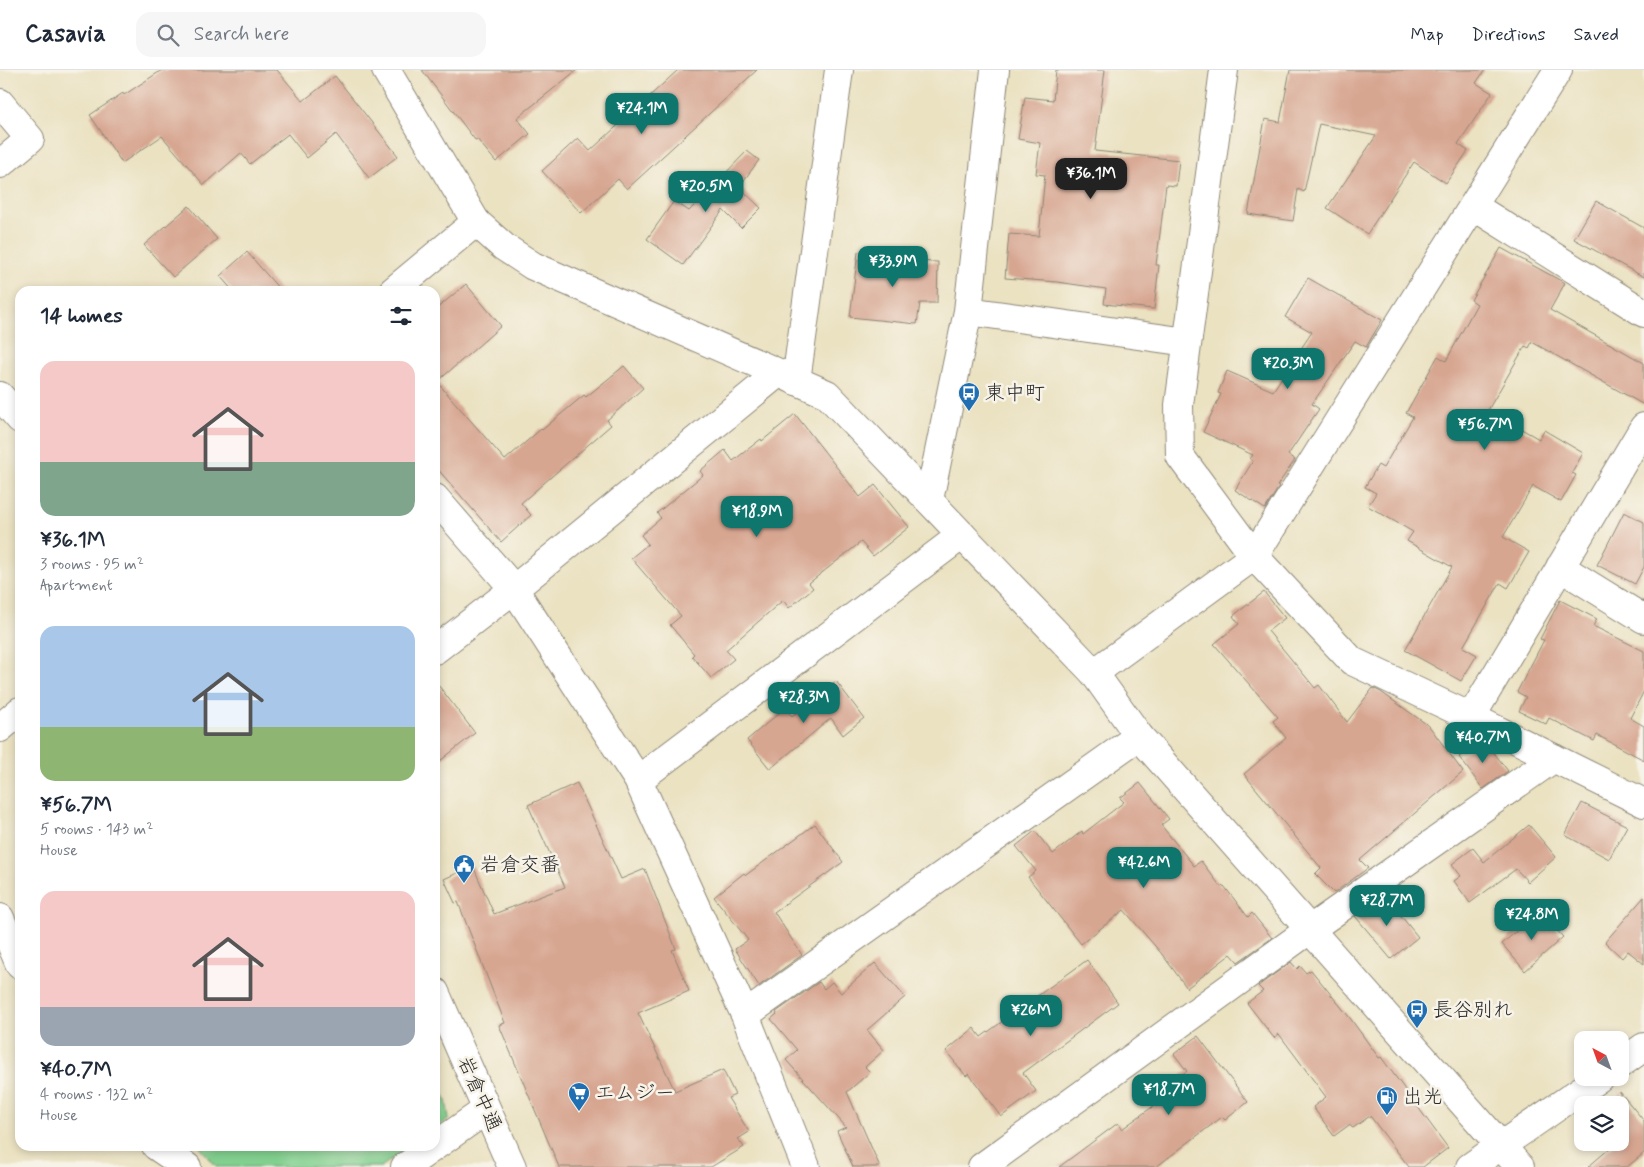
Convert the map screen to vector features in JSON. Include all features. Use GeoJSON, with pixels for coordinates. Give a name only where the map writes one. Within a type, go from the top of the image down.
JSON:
{"type":"FeatureCollection","features":[{"type":"Feature","properties":{"kind":"street"},"geometry":{"type":"LineString","coordinates":[[386,70],[476,222],[504,247],[533,266],[827,394],[1094,673],[1139,736],[1520,1167]]}},
{"type":"Feature","properties":{"kind":"street"},"geometry":{"type":"LineString","coordinates":[[440,646],[787,377],[839,70]]}},
{"type":"Feature","properties":{"kind":"street"},"geometry":{"type":"LineString","coordinates":[[929,500],[968,311],[995,70]]}},
{"type":"Feature","properties":{"kind":"street"},"geometry":{"type":"LineString","coordinates":[[1224,70],[1179,405],[1180,456],[1254,556],[1352,661],[1644,802]]}},
{"type":"Feature","properties":{"kind":"street"},"geometry":{"type":"LineString","coordinates":[[1094,673],[1254,556],[1558,70]]}},
{"type":"Feature","properties":{"kind":"street"},"geometry":{"type":"LineString","coordinates":[[0,103],[30,139],[0,164]]}},
{"type":"Feature","properties":{"kind":"street"},"geometry":{"type":"LineString","coordinates":[[1473,206],[1644,313]]}},
{"type":"Feature","properties":{"kind":"street"},"geometry":{"type":"LineString","coordinates":[[399,286],[476,222]]}},
{"type":"Feature","properties":{"kind":"street"},"geometry":{"type":"LineString","coordinates":[[968,311],[1187,342]]}},
{"type":"Feature","properties":{"kind":"street"},"geometry":{"type":"LineString","coordinates":[[1471,717],[1644,427]]}},
{"type":"Feature","properties":{"kind":"street"},"geometry":{"type":"LineString","coordinates":[[440,504],[514,589],[638,780],[745,1015],[806,1167]]}},
{"type":"Feature","properties":{"kind":"street"},"geometry":{"type":"LineString","coordinates":[[638,780],[962,535]]}},
{"type":"Feature","properties":{"kind":"street"},"geometry":{"type":"LineString","coordinates":[[1560,567],[1644,619]]}},
{"type":"Feature","properties":{"kind":"street"},"geometry":{"type":"LineString","coordinates":[[0,728],[15,715]]}},
{"type":"Feature","properties":{"kind":"street"},"geometry":{"type":"LineString","coordinates":[[745,1015],[1139,736]]}},
{"type":"Feature","properties":{"kind":"street"},"geometry":{"type":"LineString","coordinates":[[982,1167],[1309,930],[1554,758]]}},
{"type":"Feature","properties":{"kind":"street"},"geometry":{"type":"LineString","coordinates":[[0,918],[15,953]]}},
{"type":"Feature","properties":{"kind":"street","name":"岩倉中通"},"geometry":{"type":"LineString","coordinates":[[440,1004],[512,1167]]}},
{"type":"Feature","properties":{"kind":"street"},"geometry":{"type":"LineString","coordinates":[[1629,1058],[1644,1047]]}},
{"type":"Feature","properties":{"kind":"street"},"geometry":{"type":"LineString","coordinates":[[1470,1167],[1588,1086]]}},
{"type":"Feature","properties":{"kind":"street"},"geometry":{"type":"LineString","coordinates":[[440,1142],[486,1110]]}},
{"type":"Feature","properties":{"kind":"street"},"geometry":{"type":"LineString","coordinates":[[163,1151],[187,1167]]}},
{"type":"Feature","properties":{"kind":"street"},"geometry":{"type":"LineString","coordinates":[[406,1167],[428,1151]]}},
{"type":"Feature","properties":{"kind":"green space"},"geometry":{"type":"Polygon","coordinates":[[[440,1087],[446,1100],[449,1119],[440,1125],[440,1087]]]}},
{"type":"Feature","properties":{"kind":"green space"},"geometry":{"type":"Polygon","coordinates":[[[203,1151],[403,1151],[381,1167],[217,1167],[203,1151]]]}},
{"type":"Feature","properties":{"kind":"building"},"geometry":{"type":"Polygon","coordinates":[[[162,70],[277,70],[303,101],[335,76],[398,156],[369,178],[336,134],[307,158],[288,134],[250,164],[241,153],[204,185],[162,136],[122,163],[90,115],[162,70]]]}},
{"type":"Feature","properties":{"kind":"building"},"geometry":{"type":"Polygon","coordinates":[[[422,70],[577,70],[517,118],[530,134],[496,162],[477,139],[475,140],[422,70]]]}},
{"type":"Feature","properties":{"kind":"building"},"geometry":{"type":"Polygon","coordinates":[[[678,70],[757,70],[627,189],[618,179],[581,213],[542,171],[578,138],[590,151],[678,70]]]}},
{"type":"Feature","properties":{"kind":"building"},"geometry":{"type":"Polygon","coordinates":[[[1056,70],[1105,70],[1095,151],[1179,160],[1176,186],[1166,185],[1156,265],[1159,265],[1154,309],[1104,304],[1106,289],[1057,282],[1005,278],[1009,234],[1039,236],[1045,175],[1036,174],[1040,143],[1018,139],[1025,97],[1053,100],[1056,70]]]}},
{"type":"Feature","properties":{"kind":"building"},"geometry":{"type":"Polygon","coordinates":[[[1290,70],[1485,70],[1476,83],[1492,93],[1458,144],[1468,151],[1446,183],[1414,162],[1367,234],[1327,208],[1376,136],[1319,124],[1304,192],[1298,189],[1293,221],[1248,214],[1265,119],[1280,122],[1290,70]]]}},
{"type":"Feature","properties":{"kind":"building"},"geometry":{"type":"Polygon","coordinates":[[[747,151],[759,160],[739,187],[761,208],[741,228],[723,210],[683,265],[647,239],[674,201],[689,211],[747,151]]]}},
{"type":"Feature","properties":{"kind":"building"},"geometry":{"type":"Polygon","coordinates":[[[1596,201],[1644,228],[1644,277],[1574,239],[1596,201]]]}},
{"type":"Feature","properties":{"kind":"building"},"geometry":{"type":"Polygon","coordinates":[[[189,206],[217,239],[173,277],[144,245],[189,206]]]}},
{"type":"Feature","properties":{"kind":"building"},"geometry":{"type":"Polygon","coordinates":[[[1501,248],[1565,283],[1550,310],[1644,363],[1644,405],[1532,342],[1529,348],[1525,346],[1488,410],[1539,439],[1544,430],[1583,453],[1572,473],[1576,475],[1561,502],[1533,486],[1503,537],[1529,552],[1508,588],[1500,583],[1463,647],[1477,655],[1461,681],[1405,650],[1452,567],[1407,541],[1413,532],[1368,506],[1376,493],[1365,487],[1378,465],[1383,468],[1413,417],[1406,413],[1438,356],[1446,361],[1477,304],[1471,300],[1501,248]]]}},
{"type":"Feature","properties":{"kind":"building"},"geometry":{"type":"Polygon","coordinates":[[[247,252],[277,286],[229,286],[220,276],[247,252]]]}},
{"type":"Feature","properties":{"kind":"building"},"geometry":{"type":"Polygon","coordinates":[[[858,252],[883,254],[883,260],[938,262],[937,303],[920,303],[917,324],[850,317],[858,252]]]}},
{"type":"Feature","properties":{"kind":"building"},"geometry":{"type":"Polygon","coordinates":[[[1308,278],[1382,320],[1366,347],[1355,341],[1312,404],[1319,409],[1288,455],[1295,460],[1277,486],[1279,487],[1265,509],[1235,490],[1253,461],[1250,459],[1253,455],[1203,432],[1221,394],[1218,393],[1227,371],[1273,391],[1312,332],[1285,317],[1308,278]]]}},
{"type":"Feature","properties":{"kind":"building"},"geometry":{"type":"Polygon","coordinates":[[[466,284],[501,326],[440,379],[440,306],[466,284]]]}},
{"type":"Feature","properties":{"kind":"building"},"geometry":{"type":"Polygon","coordinates":[[[624,366],[643,388],[607,420],[611,425],[521,503],[531,515],[501,542],[440,472],[440,385],[505,460],[584,395],[586,397],[624,366]]]}},
{"type":"Feature","properties":{"kind":"building"},"geometry":{"type":"Polygon","coordinates":[[[795,414],[860,497],[875,485],[909,527],[873,556],[861,542],[809,583],[813,588],[789,608],[783,600],[726,650],[734,659],[711,678],[692,656],[694,654],[670,625],[681,616],[631,558],[648,544],[641,535],[661,518],[657,513],[703,475],[700,471],[725,450],[733,461],[761,439],[762,441],[795,414]]]}},
{"type":"Feature","properties":{"kind":"building"},"geometry":{"type":"Polygon","coordinates":[[[1624,512],[1644,522],[1644,567],[1635,584],[1597,565],[1624,512]]]}},
{"type":"Feature","properties":{"kind":"building"},"geometry":{"type":"Polygon","coordinates":[[[1264,592],[1285,618],[1268,631],[1315,688],[1319,685],[1347,722],[1373,688],[1429,726],[1463,772],[1360,860],[1368,868],[1334,893],[1315,874],[1321,868],[1244,774],[1286,738],[1273,721],[1278,717],[1214,644],[1239,624],[1233,616],[1264,592]]]}},
{"type":"Feature","properties":{"kind":"building"},"geometry":{"type":"Polygon","coordinates":[[[1560,600],[1597,619],[1593,626],[1644,651],[1644,691],[1630,718],[1644,726],[1644,760],[1597,735],[1594,741],[1549,718],[1546,724],[1519,711],[1526,697],[1517,692],[1544,640],[1540,639],[1560,600]]]}},
{"type":"Feature","properties":{"kind":"building"},"geometry":{"type":"Polygon","coordinates":[[[836,681],[864,718],[843,735],[831,718],[770,769],[747,740],[785,708],[792,716],[836,681]]]}},
{"type":"Feature","properties":{"kind":"building"},"geometry":{"type":"Polygon","coordinates":[[[440,688],[475,733],[440,761],[440,688]]]}},
{"type":"Feature","properties":{"kind":"building"},"geometry":{"type":"Polygon","coordinates":[[[1482,740],[1485,741],[1508,771],[1483,789],[1459,757],[1482,740]]]}},
{"type":"Feature","properties":{"kind":"building"},"geometry":{"type":"Polygon","coordinates":[[[577,783],[621,879],[645,869],[676,949],[672,950],[689,991],[638,1013],[675,1091],[723,1070],[735,1095],[728,1098],[749,1132],[738,1139],[744,1147],[711,1167],[559,1167],[499,1025],[505,1023],[458,902],[455,903],[444,879],[473,866],[494,914],[565,887],[528,805],[577,783]]]}},
{"type":"Feature","properties":{"kind":"building"},"geometry":{"type":"Polygon","coordinates":[[[1140,783],[1169,819],[1161,825],[1194,866],[1201,861],[1221,887],[1224,886],[1248,917],[1252,913],[1272,938],[1238,962],[1231,954],[1187,988],[1161,953],[1124,910],[1081,944],[1028,877],[1036,871],[1016,846],[1035,831],[1053,854],[1082,831],[1083,834],[1124,802],[1120,798],[1140,783]]]}},
{"type":"Feature","properties":{"kind":"building"},"geometry":{"type":"Polygon","coordinates":[[[1582,803],[1627,826],[1609,859],[1565,835],[1582,803]]]}},
{"type":"Feature","properties":{"kind":"building"},"geometry":{"type":"Polygon","coordinates":[[[815,824],[843,862],[774,912],[802,955],[759,986],[735,949],[748,940],[714,897],[744,873],[746,875],[815,824]]]}},
{"type":"Feature","properties":{"kind":"building"},"geometry":{"type":"Polygon","coordinates":[[[1529,825],[1556,857],[1528,882],[1516,869],[1470,903],[1454,881],[1461,876],[1452,864],[1473,848],[1484,862],[1529,825]]]}},
{"type":"Feature","properties":{"kind":"building"},"geometry":{"type":"Polygon","coordinates":[[[1385,896],[1418,937],[1391,959],[1355,916],[1385,896]]]}},
{"type":"Feature","properties":{"kind":"building"},"geometry":{"type":"Polygon","coordinates":[[[1644,897],[1644,964],[1628,951],[1622,958],[1605,942],[1644,897]]]}},
{"type":"Feature","properties":{"kind":"building"},"geometry":{"type":"Polygon","coordinates":[[[1539,911],[1563,937],[1525,971],[1502,944],[1539,911]]]}},
{"type":"Feature","properties":{"kind":"building"},"geometry":{"type":"Polygon","coordinates":[[[1087,960],[1118,1003],[1023,1073],[1036,1091],[1001,1117],[969,1074],[966,1076],[946,1051],[974,1028],[981,1037],[1087,960]]]}},
{"type":"Feature","properties":{"kind":"building"},"geometry":{"type":"Polygon","coordinates":[[[1291,962],[1297,969],[1300,966],[1306,973],[1311,970],[1350,1018],[1379,1058],[1381,1057],[1448,1148],[1423,1167],[1409,1167],[1370,1116],[1353,1128],[1349,1125],[1334,1136],[1313,1107],[1326,1097],[1279,1034],[1274,1038],[1247,1003],[1263,991],[1258,986],[1291,962]]]}},
{"type":"Feature","properties":{"kind":"building"},"geometry":{"type":"Polygon","coordinates":[[[875,963],[905,997],[867,1030],[884,1050],[865,1067],[870,1072],[847,1092],[880,1167],[853,1167],[837,1131],[846,1127],[786,1060],[797,1050],[771,1019],[777,1014],[776,1012],[819,982],[824,989],[832,982],[841,993],[875,963]]]}},
{"type":"Feature","properties":{"kind":"building"},"geometry":{"type":"Polygon","coordinates":[[[1198,1036],[1248,1102],[1225,1120],[1222,1117],[1156,1167],[1059,1167],[1118,1123],[1122,1129],[1159,1102],[1154,1094],[1187,1071],[1174,1054],[1198,1036]]]}},
{"type":"Feature","properties":{"kind":"building"},"geometry":{"type":"Polygon","coordinates":[[[1629,1103],[1644,1121],[1644,1153],[1627,1167],[1588,1167],[1607,1151],[1629,1151],[1629,1103]]]}},
{"type":"Feature","properties":{"kind":"place","name":"東中町"},"geometry":{"type":"Point","coordinates":[969,412]}},
{"type":"Feature","properties":{"kind":"place","name":"岩倉交番"},"geometry":{"type":"Point","coordinates":[464,884]}},
{"type":"Feature","properties":{"kind":"place","name":"長谷別れ"},"geometry":{"type":"Point","coordinates":[1417,1029]}},
{"type":"Feature","properties":{"kind":"place","name":"エムジー"},"geometry":{"type":"Point","coordinates":[579,1112]}},
{"type":"Feature","properties":{"kind":"place","name":"出光"},"geometry":{"type":"Point","coordinates":[1387,1116]}}]}
